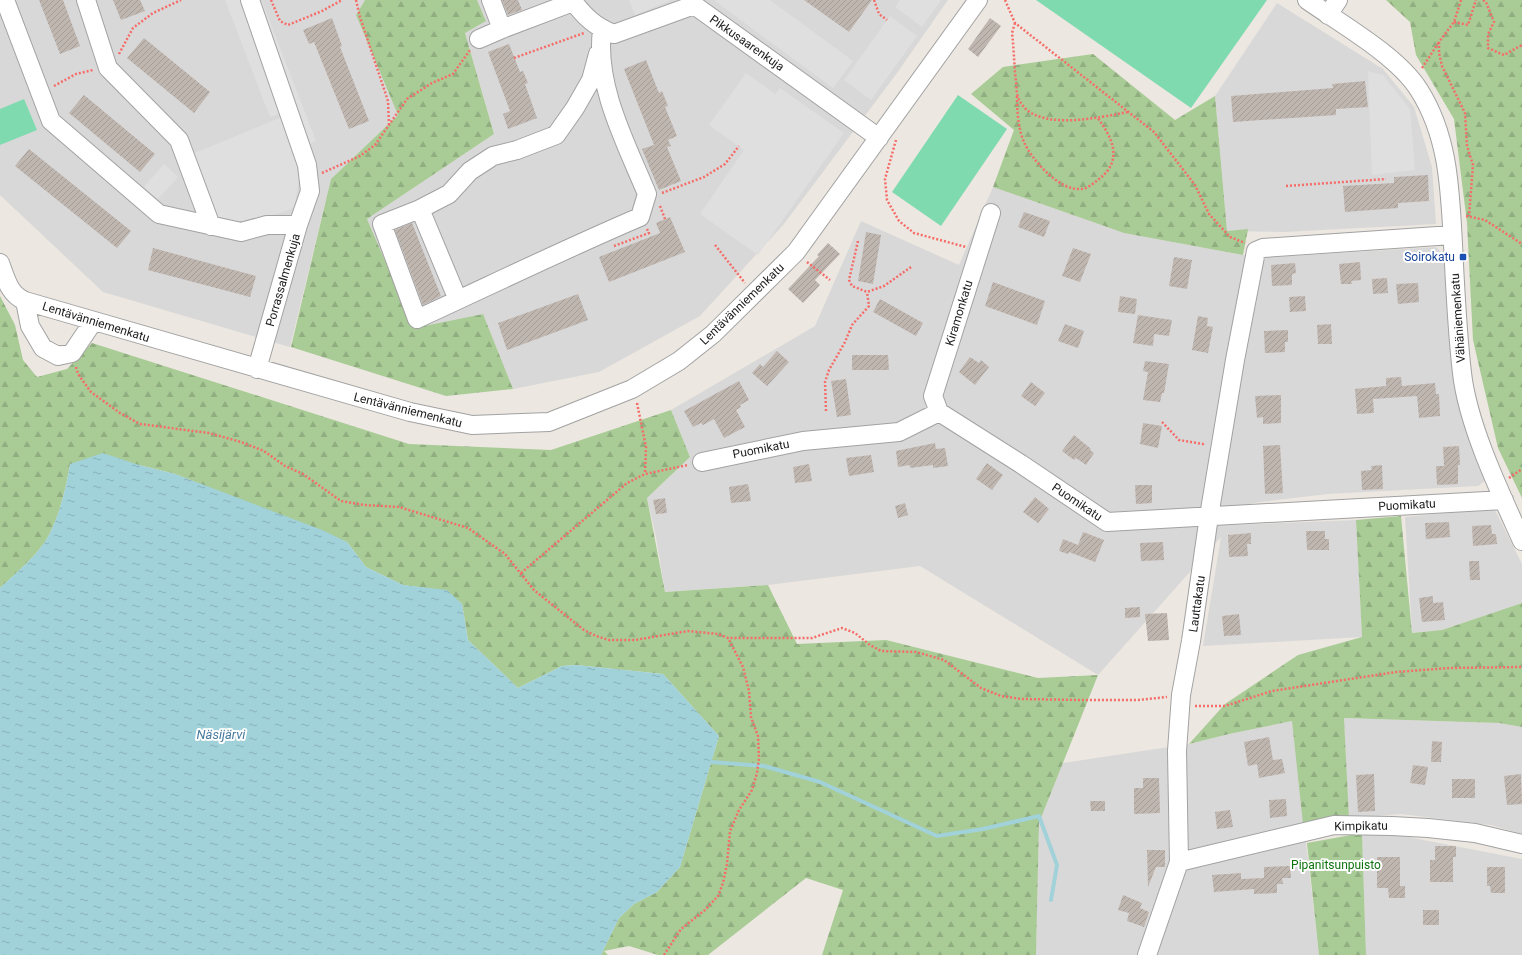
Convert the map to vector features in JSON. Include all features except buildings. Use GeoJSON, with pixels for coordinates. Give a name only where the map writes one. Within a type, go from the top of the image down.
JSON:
{"type":"FeatureCollection","features":[{"type":"Feature","properties":{"kind":"street"},"geometry":{"type":"LineString","coordinates":[[5,0],[51,121],[159,214],[241,232],[267,225],[298,225]]}},
{"type":"Feature","properties":{"kind":"street"},"geometry":{"type":"LineString","coordinates":[[86,0],[108,66],[179,140],[211,226]]}},
{"type":"Feature","properties":{"kind":"street"},"geometry":{"type":"LineString","coordinates":[[250,0],[307,165],[309,185]]}},
{"type":"Feature","properties":{"kind":"street"},"geometry":{"type":"LineString","coordinates":[[491,0],[502,29]]}},
{"type":"Feature","properties":{"kind":"street","name":"Lentävänniemenkatu"},"geometry":{"type":"LineString","coordinates":[[0,263],[4,279],[14,294],[25,301],[93,322],[410,412],[472,425],[549,422],[632,389],[679,360],[714,334],[796,252],[978,0]]}},
{"type":"Feature","properties":{"kind":"street","name":"Vähäniemenkatu"},"geometry":{"type":"LineString","coordinates":[[1307,0],[1333,7],[1392,60],[1419,89],[1432,113],[1443,148],[1451,192],[1452,235],[1462,375],[1478,435],[1522,541]]}},
{"type":"Feature","properties":{"kind":"street"},"geometry":{"type":"LineString","coordinates":[[479,39],[572,1],[586,18],[602,30],[600,48],[591,80],[575,108],[556,135],[517,150],[493,156],[470,171],[449,194],[420,209],[382,224],[417,319],[567,248],[640,217],[647,194],[618,125],[605,82],[600,48]]}},
{"type":"Feature","properties":{"kind":"street","name":"Pikkusaarenkuja"},"geometry":{"type":"LineString","coordinates":[[602,30],[614,34],[694,5],[883,133]]}},
{"type":"Feature","properties":{"kind":"street","name":"Porrassalmenkuja"},"geometry":{"type":"LineString","coordinates":[[257,369],[309,185]]}},
{"type":"Feature","properties":{"kind":"street"},"geometry":{"type":"LineString","coordinates":[[420,209],[458,300]]}},
{"type":"Feature","properties":{"kind":"street","name":"Kiramonkatu"},"geometry":{"type":"LineString","coordinates":[[939,412],[933,396],[978,249],[991,213]]}},
{"type":"Feature","properties":{"kind":"street"},"geometry":{"type":"LineString","coordinates":[[1256,251],[1262,248],[1452,235]]}},
{"type":"Feature","properties":{"kind":"street","name":"Lauttakatu"},"geometry":{"type":"LineString","coordinates":[[1146,955],[1180,862],[1177,751],[1181,700],[1209,516],[1256,251]]}},
{"type":"Feature","properties":{"kind":"street"},"geometry":{"type":"LineString","coordinates":[[25,301],[30,326],[43,348],[58,356],[72,353],[93,322]]}},
{"type":"Feature","properties":{"kind":"street","name":"Puomikatu"},"geometry":{"type":"LineString","coordinates":[[702,462],[803,441],[899,432],[939,412],[1021,464],[1107,522],[1504,500]]}},
{"type":"Feature","properties":{"kind":"street","name":"Kimpikatu"},"geometry":{"type":"LineString","coordinates":[[1180,862],[1334,825],[1428,828],[1475,833],[1522,844]]}},
{"type":"Feature","properties":{"kind":"path"},"geometry":{"type":"LineString","coordinates":[[41,96],[76,74],[108,66],[119,53],[133,28],[153,13],[181,0]]}},
{"type":"Feature","properties":{"kind":"path"},"geometry":{"type":"LineString","coordinates":[[271,0],[280,21],[288,25],[322,11],[342,0]]}},
{"type":"Feature","properties":{"kind":"path"},"geometry":{"type":"LineString","coordinates":[[356,0],[360,17],[388,101],[390,126]]}},
{"type":"Feature","properties":{"kind":"path"},"geometry":{"type":"LineString","coordinates":[[874,0],[879,14],[887,20]]}},
{"type":"Feature","properties":{"kind":"path"},"geometry":{"type":"LineString","coordinates":[[1005,0],[1015,23],[1154,132],[1176,158],[1195,185],[1209,214],[1220,227],[1230,237],[1240,242],[1252,245],[1256,251]]}},
{"type":"Feature","properties":{"kind":"path"},"geometry":{"type":"LineString","coordinates":[[1419,74],[1425,62],[1454,22],[1461,0]]}},
{"type":"Feature","properties":{"kind":"path"},"geometry":{"type":"LineString","coordinates":[[1454,22],[1468,25],[1476,0]]}},
{"type":"Feature","properties":{"kind":"path"},"geometry":{"type":"LineString","coordinates":[[1486,1],[1494,22],[1488,34],[1488,48],[1504,56],[1522,45]]}},
{"type":"Feature","properties":{"kind":"path"},"geometry":{"type":"LineString","coordinates":[[1015,23],[1012,33],[1017,112],[1024,141],[1032,155],[1050,175],[1073,189],[1082,189],[1094,183],[1104,174],[1112,162],[1114,153],[1112,140],[1097,117]]}},
{"type":"Feature","properties":{"kind":"path"},"geometry":{"type":"LineString","coordinates":[[514,58],[582,33],[602,30]]}},
{"type":"Feature","properties":{"kind":"path"},"geometry":{"type":"LineString","coordinates":[[1439,42],[1439,53],[1442,66],[1465,113],[1467,146],[1473,165],[1469,216]]}},
{"type":"Feature","properties":{"kind":"path"},"geometry":{"type":"LineString","coordinates":[[309,185],[360,156],[375,145],[390,126],[407,99],[432,83],[454,74],[464,58]]}},
{"type":"Feature","properties":{"kind":"path"},"geometry":{"type":"LineString","coordinates":[[1017,96],[1023,106],[1030,112],[1042,118],[1082,120],[1129,112]]}},
{"type":"Feature","properties":{"kind":"path"},"geometry":{"type":"LineString","coordinates":[[883,133],[898,136],[885,179],[887,200],[899,221],[914,233],[978,249]]}},
{"type":"Feature","properties":{"kind":"path"},"geometry":{"type":"LineString","coordinates":[[647,194],[662,193],[704,176],[725,164],[739,146]]}},
{"type":"Feature","properties":{"kind":"path"},"geometry":{"type":"LineString","coordinates":[[1286,186],[1386,179]]}},
{"type":"Feature","properties":{"kind":"path"},"geometry":{"type":"LineString","coordinates":[[1461,216],[1469,216],[1485,220],[1522,244]]}},
{"type":"Feature","properties":{"kind":"path"},"geometry":{"type":"LineString","coordinates":[[858,241],[849,280],[852,286],[867,292],[884,286],[911,267]]}},
{"type":"Feature","properties":{"kind":"path"},"geometry":{"type":"LineString","coordinates":[[715,245],[745,283]]}},
{"type":"Feature","properties":{"kind":"path"},"geometry":{"type":"LineString","coordinates":[[796,252],[830,280]]}},
{"type":"Feature","properties":{"kind":"path"},"geometry":{"type":"LineString","coordinates":[[826,410],[825,382],[829,370],[845,342],[852,325],[869,306],[867,292]]}},
{"type":"Feature","properties":{"kind":"path"},"geometry":{"type":"LineString","coordinates":[[72,353],[78,374],[92,392],[120,413],[140,424],[209,433],[241,442],[264,451],[285,466],[302,474],[341,501],[364,505],[399,507],[468,528],[505,554],[534,590],[584,630],[609,640],[635,640],[688,631],[718,634],[728,638],[812,638],[842,628],[855,633],[870,645],[881,651],[916,652],[944,660],[981,688],[1001,696],[1022,699],[1181,700],[1224,706],[1272,691],[1396,672],[1450,668],[1522,668]]}},
{"type":"Feature","properties":{"kind":"path"},"geometry":{"type":"LineString","coordinates":[[632,389],[638,404],[646,447],[645,474]]}},
{"type":"Feature","properties":{"kind":"path"},"geometry":{"type":"LineString","coordinates":[[1162,422],[1179,440],[1203,444],[1207,441]]}},
{"type":"Feature","properties":{"kind":"path"},"geometry":{"type":"LineString","coordinates":[[521,573],[627,483],[645,474],[702,462]]}},
{"type":"Feature","properties":{"kind":"path"},"geometry":{"type":"LineString","coordinates":[[1505,481],[1522,469]]}},
{"type":"Feature","properties":{"kind":"path"},"geometry":{"type":"LineString","coordinates":[[664,955],[681,929],[705,910],[718,896],[723,883],[727,864],[730,832],[738,810],[752,790],[757,773],[759,758],[758,736],[751,717],[749,691],[743,667],[728,638]]}},
{"type":"Feature","properties":{"kind":"shaded area"},"geometry":{"type":"Polygon","coordinates":[[[0,0],[365,0],[356,15],[398,115],[331,179],[290,347],[103,292],[0,195],[0,0]]]}},
{"type":"Feature","properties":{"kind":"shaded area"},"geometry":{"type":"Polygon","coordinates":[[[225,0],[241,0],[244,8],[262,1],[316,141],[307,145],[293,109],[270,117],[225,0]]]}},
{"type":"Feature","properties":{"kind":"shaded area"},"geometry":{"type":"Polygon","coordinates":[[[477,0],[948,0],[897,73],[784,224],[700,316],[599,372],[513,389],[483,314],[414,328],[367,219],[494,134],[465,33],[486,21],[477,0]]]}},
{"type":"Feature","properties":{"kind":"shaded area"},"geometry":{"type":"Polygon","coordinates":[[[629,0],[671,0],[635,15],[629,0]]]}},
{"type":"Feature","properties":{"kind":"shaded area"},"geometry":{"type":"Polygon","coordinates":[[[770,0],[853,61],[833,88],[715,1],[770,0]]]}},
{"type":"Feature","properties":{"kind":"shaded area"},"geometry":{"type":"Polygon","coordinates":[[[900,0],[941,0],[922,27],[895,7],[900,0]]]}},
{"type":"Feature","properties":{"kind":"shaded area"},"geometry":{"type":"Polygon","coordinates":[[[1277,3],[1383,69],[1414,107],[1432,167],[1436,224],[1284,232],[1227,231],[1215,96],[1277,3]]]}},
{"type":"Feature","properties":{"kind":"shaded area"},"geometry":{"type":"Polygon","coordinates":[[[890,16],[917,36],[871,100],[844,80],[890,16]]]}},
{"type":"Feature","properties":{"kind":"shaded area"},"geometry":{"type":"Polygon","coordinates":[[[1368,71],[1383,75],[1410,109],[1415,170],[1372,175],[1368,71]]]}},
{"type":"Feature","properties":{"kind":"shaded area"},"geometry":{"type":"Polygon","coordinates":[[[746,73],[775,94],[780,88],[844,133],[758,255],[700,214],[744,150],[709,125],[746,73]]]}},
{"type":"Feature","properties":{"kind":"shaded area"},"geometry":{"type":"Polygon","coordinates":[[[282,117],[301,168],[294,208],[250,223],[213,218],[192,154],[282,117]]]}},
{"type":"Feature","properties":{"kind":"shaded area"},"geometry":{"type":"Polygon","coordinates":[[[164,164],[178,177],[158,199],[144,187],[164,164]]]}},
{"type":"Feature","properties":{"kind":"shaded area"},"geometry":{"type":"Polygon","coordinates":[[[993,187],[1124,233],[1243,255],[1271,257],[1436,247],[1443,254],[1454,386],[1468,435],[1486,480],[1478,486],[1328,494],[1252,503],[1232,525],[1356,520],[1362,637],[1203,646],[1221,537],[1098,675],[920,566],[768,585],[665,592],[656,537],[647,498],[690,457],[671,410],[815,326],[861,221],[959,265],[993,187]]]}},
{"type":"Feature","properties":{"kind":"shaded area"},"geometry":{"type":"Polygon","coordinates":[[[1494,508],[1522,564],[1522,603],[1442,630],[1412,633],[1405,517],[1494,508]]]}},
{"type":"Feature","properties":{"kind":"shaded area"},"geometry":{"type":"Polygon","coordinates":[[[1344,718],[1499,723],[1522,727],[1522,834],[1491,825],[1401,814],[1350,818],[1413,838],[1522,859],[1522,955],[1366,955],[1362,833],[1349,818],[1344,718]]]}},
{"type":"Feature","properties":{"kind":"shaded area"},"geometry":{"type":"Polygon","coordinates":[[[1292,721],[1319,955],[1036,955],[1039,823],[1063,763],[1189,744],[1292,721]]]}},
{"type":"Feature","properties":{"kind":"green space"},"geometry":{"type":"Polygon","coordinates":[[[365,0],[477,0],[486,21],[465,33],[494,134],[367,219],[414,328],[483,314],[513,389],[446,396],[291,347],[331,179],[398,115],[356,15],[365,0]]]}},
{"type":"Feature","properties":{"kind":"green space"},"geometry":{"type":"Polygon","coordinates":[[[1036,0],[1267,0],[1191,108],[1036,0]]]}},
{"type":"Feature","properties":{"kind":"green space"},"geometry":{"type":"Polygon","coordinates":[[[1386,0],[1522,0],[1522,498],[1498,448],[1473,340],[1467,223],[1454,119],[1416,55],[1410,22],[1386,0]]]}},
{"type":"Feature","properties":{"kind":"green space"},"geometry":{"type":"Polygon","coordinates":[[[1093,54],[1175,120],[1215,96],[1227,231],[1248,229],[1243,255],[1124,233],[993,187],[1014,130],[971,94],[1003,67],[1093,54]]]}},
{"type":"Feature","properties":{"kind":"green space"},"geometry":{"type":"Polygon","coordinates":[[[958,95],[1007,129],[941,226],[892,192],[958,95]]]}},
{"type":"Feature","properties":{"kind":"green space"},"geometry":{"type":"Polygon","coordinates":[[[24,99],[37,130],[0,145],[0,109],[24,99]]]}},
{"type":"Feature","properties":{"kind":"green space"},"geometry":{"type":"Polygon","coordinates":[[[0,296],[15,325],[23,360],[37,377],[67,369],[92,343],[409,444],[551,450],[671,410],[690,457],[647,498],[665,592],[768,585],[797,644],[886,640],[1038,678],[1098,675],[1039,823],[1036,955],[822,955],[843,890],[806,878],[708,955],[658,955],[629,946],[604,951],[608,955],[601,955],[619,918],[634,904],[657,892],[680,867],[719,736],[663,674],[576,665],[562,666],[518,688],[468,640],[462,604],[447,591],[403,585],[366,567],[347,542],[175,474],[139,465],[70,464],[62,501],[49,535],[33,556],[0,588],[0,296]]]}},
{"type":"Feature","properties":{"kind":"green space"},"geometry":{"type":"Polygon","coordinates":[[[1401,516],[1412,633],[1442,630],[1522,603],[1522,727],[1499,723],[1344,718],[1349,818],[1303,824],[1292,721],[1189,744],[1225,704],[1298,655],[1362,637],[1356,520],[1401,516]]]}},
{"type":"Feature","properties":{"kind":"green space","name":"Pipanitsunpuisto"},"geometry":{"type":"Polygon","coordinates":[[[1362,833],[1366,955],[1319,955],[1307,843],[1362,833]]]}},
{"type":"Feature","properties":{"kind":"water","name":"Näsijärvi"},"geometry":{"type":"Polygon","coordinates":[[[103,453],[139,465],[175,474],[322,530],[347,542],[366,567],[403,585],[447,590],[462,604],[468,640],[518,688],[562,666],[576,665],[663,674],[719,736],[680,867],[657,892],[634,904],[619,918],[601,955],[0,955],[0,588],[33,556],[49,535],[62,501],[70,464],[103,453]]]}},
{"type":"Feature","properties":{"kind":"waterway"},"geometry":{"type":"LineString","coordinates":[[711,762],[764,766],[820,782],[937,836],[983,829],[1039,816],[1057,865],[1051,900]]}},
{"type":"Feature","properties":{"kind":"place","name":"Soirokatu"},"geometry":{"type":"Point","coordinates":[1463,257]}}]}
